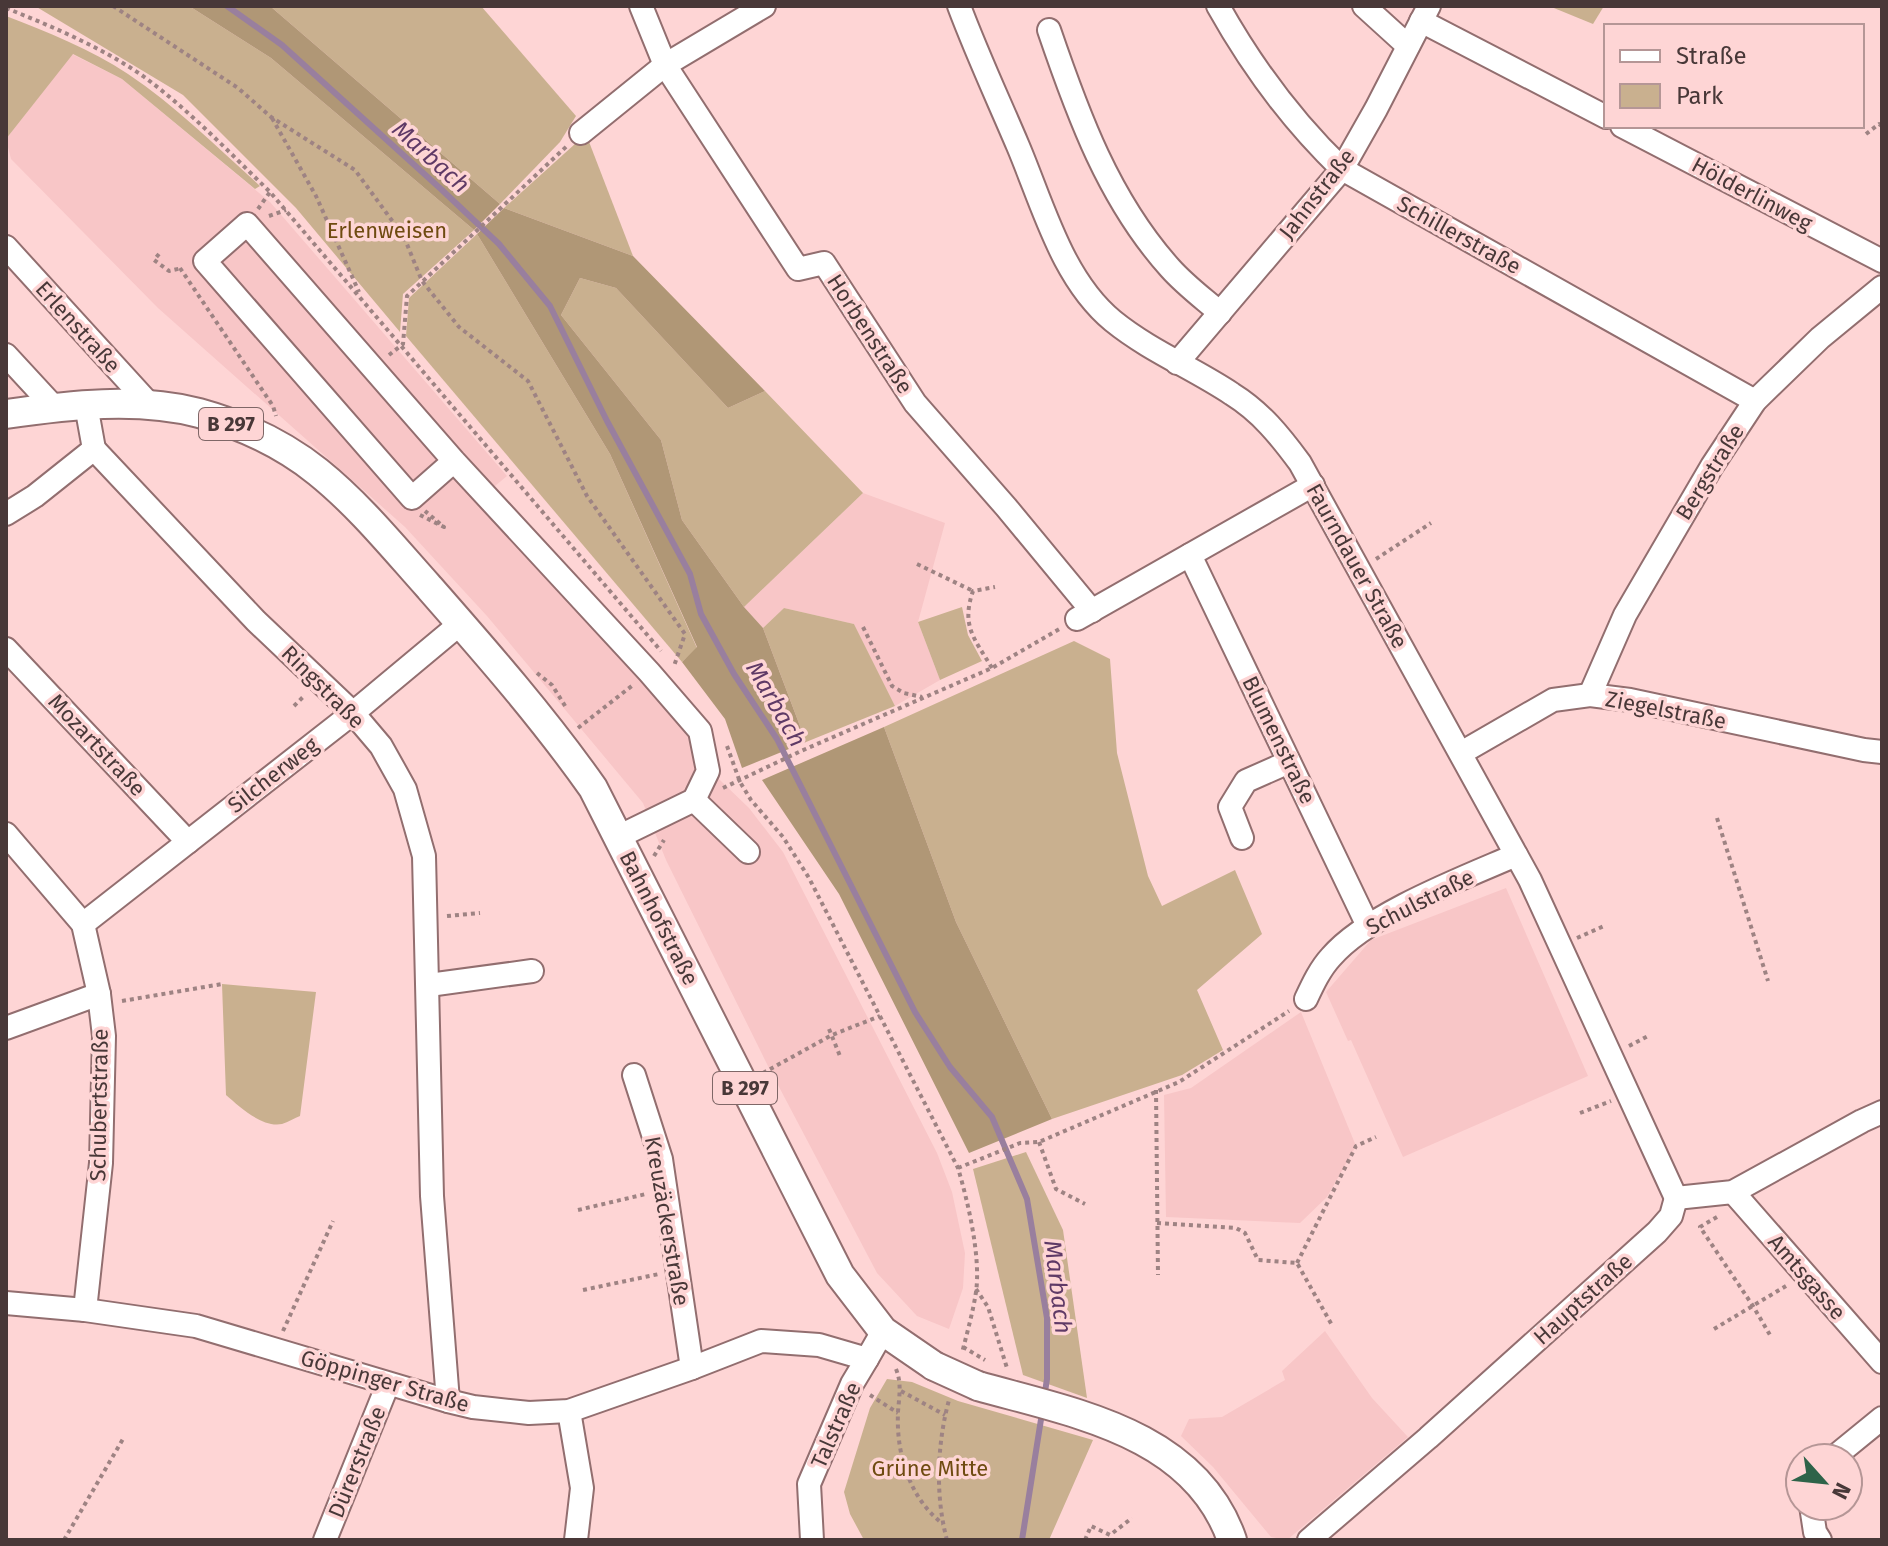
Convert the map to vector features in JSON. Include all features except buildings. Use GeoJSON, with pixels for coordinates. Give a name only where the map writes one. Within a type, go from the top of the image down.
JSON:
{"type":"FeatureCollection","features":[{"type":"Feature","properties":{"kind":"main road","name":"Bahnhofstraße"},"geometry":{"type":"LineString","coordinates":[[6,414],[86,405],[151,406],[197,413],[238,426],[279,445],[319,473],[370,520],[461,623],[563,746],[593,788],[840,1275],[883,1331],[999,1392],[1081,1415],[1147,1442],[1176,1462],[1202,1488],[1224,1517],[1232,1540]]}},
{"type":"Feature","properties":{"kind":"street"},"geometry":{"type":"LineString","coordinates":[[641,6],[665,65]]}},
{"type":"Feature","properties":{"kind":"street"},"geometry":{"type":"LineString","coordinates":[[581,133],[665,65],[764,6]]}},
{"type":"Feature","properties":{"kind":"street","name":"Faurndauer Straße"},"geometry":{"type":"LineString","coordinates":[[959,6],[1063,254],[1084,290],[1111,319],[1146,345],[1233,394],[1272,425],[1300,463],[1541,902],[1676,1198]]}},
{"type":"Feature","properties":{"kind":"street","name":"Schillerstraße"},"geometry":{"type":"LineString","coordinates":[[1218,6],[1267,82],[1313,141],[1342,169],[1755,401]]}},
{"type":"Feature","properties":{"kind":"street"},"geometry":{"type":"LineString","coordinates":[[1364,6],[1408,46]]}},
{"type":"Feature","properties":{"kind":"street"},"geometry":{"type":"LineString","coordinates":[[1425,14],[1604,116]]}},
{"type":"Feature","properties":{"kind":"street","name":"Jahnstraße"},"geometry":{"type":"LineString","coordinates":[[1177,363],[1342,169],[1425,14]]}},
{"type":"Feature","properties":{"kind":"street"},"geometry":{"type":"LineString","coordinates":[[1049,30],[1094,152],[1134,220],[1170,269],[1220,313]]}},
{"type":"Feature","properties":{"kind":"street","name":"Horbenstraße"},"geometry":{"type":"LineString","coordinates":[[665,65],[798,269],[824,263],[915,403],[1006,507],[1085,615]]}},
{"type":"Feature","properties":{"kind":"street","name":"Hölderlinweg"},"geometry":{"type":"LineString","coordinates":[[1626,128],[1882,261]]}},
{"type":"Feature","properties":{"kind":"street"},"geometry":{"type":"LineString","coordinates":[[454,461],[412,498],[205,261],[247,224],[454,461],[700,731],[708,771],[694,800],[618,837]]}},
{"type":"Feature","properties":{"kind":"street","name":"Erlenstraße"},"geometry":{"type":"LineString","coordinates":[[6,247],[151,406]]}},
{"type":"Feature","properties":{"kind":"street","name":"Bergstraße"},"geometry":{"type":"LineString","coordinates":[[1590,695],[1625,615],[1712,466],[1755,401],[1820,338],[1882,287]]}},
{"type":"Feature","properties":{"kind":"street"},"geometry":{"type":"LineString","coordinates":[[6,355],[54,407]]}},
{"type":"Feature","properties":{"kind":"street"},"geometry":{"type":"LineString","coordinates":[[6,514],[35,496],[94,449],[86,405]]}},
{"type":"Feature","properties":{"kind":"street","name":"Ringstraße"},"geometry":{"type":"LineString","coordinates":[[94,449],[256,621],[353,713],[381,746],[405,789],[424,856],[432,1196],[448,1401]]}},
{"type":"Feature","properties":{"kind":"street"},"geometry":{"type":"LineString","coordinates":[[1085,615],[1313,485]]}},
{"type":"Feature","properties":{"kind":"street","name":"Blumenstraße"},"geometry":{"type":"LineString","coordinates":[[1190,555],[1368,926]]}},
{"type":"Feature","properties":{"kind":"street","name":"Silcherweg"},"geometry":{"type":"LineString","coordinates":[[83,924],[353,713],[461,623]]}},
{"type":"Feature","properties":{"kind":"street","name":"Mozartstraße"},"geometry":{"type":"LineString","coordinates":[[6,649],[188,842]]}},
{"type":"Feature","properties":{"kind":"street","name":"Ziegelstraße"},"geometry":{"type":"LineString","coordinates":[[1461,753],[1553,700],[1590,695],[1630,700],[1882,752]]}},
{"type":"Feature","properties":{"kind":"street"},"geometry":{"type":"LineString","coordinates":[[1242,838],[1230,807],[1246,781],[1289,762]]}},
{"type":"Feature","properties":{"kind":"street"},"geometry":{"type":"LineString","coordinates":[[694,800],[748,852]]}},
{"type":"Feature","properties":{"kind":"street","name":"Schubertstraße"},"geometry":{"type":"LineString","coordinates":[[6,834],[83,924],[99,1000],[104,1036],[101,1163],[85,1310]]}},
{"type":"Feature","properties":{"kind":"street","name":"Schulstraße"},"geometry":{"type":"LineString","coordinates":[[1306,999],[1333,954],[1368,926],[1450,884],[1516,855]]}},
{"type":"Feature","properties":{"kind":"street"},"geometry":{"type":"LineString","coordinates":[[429,985],[532,971]]}},
{"type":"Feature","properties":{"kind":"street"},"geometry":{"type":"LineString","coordinates":[[6,1028],[99,1000]]}},
{"type":"Feature","properties":{"kind":"street","name":"Kreuzäckerstraße"},"geometry":{"type":"LineString","coordinates":[[634,1075],[661,1159],[692,1368]]}},
{"type":"Feature","properties":{"kind":"street"},"geometry":{"type":"LineString","coordinates":[[1676,1198],[1737,1197],[1882,1112]]}},
{"type":"Feature","properties":{"kind":"street","name":"Amtsgasse"},"geometry":{"type":"LineString","coordinates":[[1737,1197],[1882,1362]]}},
{"type":"Feature","properties":{"kind":"street","name":"Hauptstraße"},"geometry":{"type":"LineString","coordinates":[[1309,1540],[1657,1232],[1671,1216],[1676,1198]]}},
{"type":"Feature","properties":{"kind":"street","name":"Göppinger Straße"},"geometry":{"type":"LineString","coordinates":[[6,1303],[85,1310],[196,1326],[448,1401],[529,1413],[569,1411],[761,1341],[819,1345],[867,1359]]}},
{"type":"Feature","properties":{"kind":"street"},"geometry":{"type":"LineString","coordinates":[[867,1359],[883,1331]]}},
{"type":"Feature","properties":{"kind":"street","name":"Talstraße"},"geometry":{"type":"LineString","coordinates":[[812,1540],[809,1484],[852,1384],[867,1359]]}},
{"type":"Feature","properties":{"kind":"street","name":"Dürerstraße"},"geometry":{"type":"LineString","coordinates":[[325,1540],[388,1384]]}},
{"type":"Feature","properties":{"kind":"street"},"geometry":{"type":"LineString","coordinates":[[569,1411],[582,1488],[576,1540]]}},
{"type":"Feature","properties":{"kind":"street"},"geometry":{"type":"LineString","coordinates":[[1853,1442],[1882,1418]]}},
{"type":"Feature","properties":{"kind":"path"},"geometry":{"type":"LineString","coordinates":[[113,6],[238,88],[271,117],[355,170],[404,237],[422,281],[459,327],[528,381],[587,496],[685,634],[674,666]]}},
{"type":"Feature","properties":{"kind":"path"},"geometry":{"type":"LineString","coordinates":[[6,8],[69,33]]}},
{"type":"Feature","properties":{"kind":"path"},"geometry":{"type":"LineString","coordinates":[[271,117],[316,196],[362,298]]}},
{"type":"Feature","properties":{"kind":"path"},"geometry":{"type":"LineString","coordinates":[[1866,134],[1879,124],[1882,126]]}},
{"type":"Feature","properties":{"kind":"path"},"geometry":{"type":"LineString","coordinates":[[403,344],[407,296],[581,133]]}},
{"type":"Feature","properties":{"kind":"path"},"geometry":{"type":"LineString","coordinates":[[159,254],[154,260],[169,271],[180,268],[190,270]]}},
{"type":"Feature","properties":{"kind":"path"},"geometry":{"type":"LineString","coordinates":[[180,268],[273,406],[279,445]]}},
{"type":"Feature","properties":{"kind":"path"},"geometry":{"type":"LineString","coordinates":[[1359,570],[1431,523]]}},
{"type":"Feature","properties":{"kind":"path"},"geometry":{"type":"LineString","coordinates":[[917,564],[973,591],[995,587]]}},
{"type":"Feature","properties":{"kind":"path"},"geometry":{"type":"LineString","coordinates":[[973,591],[966,612],[973,636],[992,668]]}},
{"type":"Feature","properties":{"kind":"path"},"geometry":{"type":"LineString","coordinates":[[740,782],[801,751],[992,668],[1085,615]]}},
{"type":"Feature","properties":{"kind":"path"},"geometry":{"type":"LineString","coordinates":[[863,627],[892,686],[923,698]]}},
{"type":"Feature","properties":{"kind":"path"},"geometry":{"type":"LineString","coordinates":[[578,728],[649,672]]}},
{"type":"Feature","properties":{"kind":"path"},"geometry":{"type":"LineString","coordinates":[[1717,818],[1768,981]]}},
{"type":"Feature","properties":{"kind":"path"},"geometry":{"type":"LineString","coordinates":[[636,872],[653,859],[667,835]]}},
{"type":"Feature","properties":{"kind":"path"},"geometry":{"type":"LineString","coordinates":[[426,919],[480,913]]}},
{"type":"Feature","properties":{"kind":"path"},"geometry":{"type":"LineString","coordinates":[[99,1000],[222,984]]}},
{"type":"Feature","properties":{"kind":"path"},"geometry":{"type":"LineString","coordinates":[[947,1363],[976,1289],[974,1249],[965,1191],[958,1168],[1020,1143],[1039,1142],[1179,1082],[1306,999]]}},
{"type":"Feature","properties":{"kind":"path"},"geometry":{"type":"LineString","coordinates":[[743,1084],[832,1035],[880,1016]]}},
{"type":"Feature","properties":{"kind":"path"},"geometry":{"type":"LineString","coordinates":[[829,1029],[840,1056]]}},
{"type":"Feature","properties":{"kind":"path"},"geometry":{"type":"LineString","coordinates":[[1156,1090],[1158,1275]]}},
{"type":"Feature","properties":{"kind":"path"},"geometry":{"type":"LineString","coordinates":[[1580,1113],[1628,1094]]}},
{"type":"Feature","properties":{"kind":"path"},"geometry":{"type":"LineString","coordinates":[[1297,1263],[1356,1146],[1376,1137]]}},
{"type":"Feature","properties":{"kind":"path"},"geometry":{"type":"LineString","coordinates":[[1039,1142],[1056,1189],[1085,1204]]}},
{"type":"Feature","properties":{"kind":"path"},"geometry":{"type":"LineString","coordinates":[[578,1210],[666,1190]]}},
{"type":"Feature","properties":{"kind":"path"},"geometry":{"type":"LineString","coordinates":[[1737,1197],[1700,1227],[1770,1335]]}},
{"type":"Feature","properties":{"kind":"path"},"geometry":{"type":"LineString","coordinates":[[276,1350],[333,1221]]}},
{"type":"Feature","properties":{"kind":"path"},"geometry":{"type":"LineString","coordinates":[[1157,1223],[1236,1228],[1245,1233],[1258,1260],[1297,1263]]}},
{"type":"Feature","properties":{"kind":"path"},"geometry":{"type":"LineString","coordinates":[[1297,1263],[1333,1327]]}},
{"type":"Feature","properties":{"kind":"path"},"geometry":{"type":"LineString","coordinates":[[583,1290],[677,1271]]}},
{"type":"Feature","properties":{"kind":"path"},"geometry":{"type":"LineString","coordinates":[[1714,1329],[1805,1274]]}},
{"type":"Feature","properties":{"kind":"path"},"geometry":{"type":"LineString","coordinates":[[976,1289],[988,1307],[1008,1366],[999,1392]]}},
{"type":"Feature","properties":{"kind":"path"},"geometry":{"type":"LineString","coordinates":[[883,1331],[901,1390],[898,1413],[900,1460],[920,1499],[943,1524]]}},
{"type":"Feature","properties":{"kind":"path"},"geometry":{"type":"LineString","coordinates":[[852,1384],[898,1413]]}},
{"type":"Feature","properties":{"kind":"path"},"geometry":{"type":"LineString","coordinates":[[901,1390],[945,1415]]}},
{"type":"Feature","properties":{"kind":"path"},"geometry":{"type":"LineString","coordinates":[[947,1540],[939,1469],[949,1399]]}},
{"type":"Feature","properties":{"kind":"path"},"geometry":{"type":"LineString","coordinates":[[64,1540],[123,1439]]}},
{"type":"Feature","properties":{"kind":"path"},"geometry":{"type":"LineString","coordinates":[[1085,1540],[1091,1526],[1110,1535],[1132,1518]]}},
{"type":"Feature","properties":{"kind":"shaded area"},"geometry":{"type":"Polygon","coordinates":[[[189,6],[270,6],[500,204],[474,230],[271,58],[189,6]]]}},
{"type":"Feature","properties":{"kind":"shaded area"},"geometry":{"type":"Polygon","coordinates":[[[72,54],[122,79],[270,202],[507,476],[489,491],[686,721],[696,757],[749,808],[783,852],[937,1153],[952,1192],[965,1253],[963,1288],[949,1329],[917,1316],[877,1273],[768,1066],[666,860],[643,803],[487,616],[405,527],[158,308],[11,159],[6,139],[72,54]]]}},
{"type":"Feature","properties":{"kind":"shaded area"},"geometry":{"type":"Polygon","coordinates":[[[504,208],[633,256],[765,391],[728,408],[616,288],[580,278],[561,315],[661,440],[682,520],[744,607],[763,628],[806,742],[742,768],[725,719],[682,662],[697,647],[610,454],[477,234],[504,208]]]}},
{"type":"Feature","properties":{"kind":"shaded area"},"geometry":{"type":"Polygon","coordinates":[[[863,493],[945,523],[918,622],[940,680],[895,706],[854,624],[784,608],[763,628],[744,607],[863,493]]]}},
{"type":"Feature","properties":{"kind":"shaded area"},"geometry":{"type":"Polygon","coordinates":[[[884,727],[956,922],[1052,1119],[969,1153],[839,894],[762,780],[884,727]]]}},
{"type":"Feature","properties":{"kind":"shaded area"},"geometry":{"type":"Polygon","coordinates":[[[1506,888],[1588,1076],[1403,1157],[1326,992],[1371,940],[1506,888]]]}},
{"type":"Feature","properties":{"kind":"shaded area"},"geometry":{"type":"Polygon","coordinates":[[[1301,1012],[1356,1146],[1327,1197],[1300,1223],[1166,1217],[1164,1095],[1191,1088],[1301,1012]]]}},
{"type":"Feature","properties":{"kind":"shaded area"},"geometry":{"type":"Polygon","coordinates":[[[1325,1331],[1372,1398],[1408,1437],[1287,1540],[1271,1537],[1213,1467],[1181,1436],[1189,1419],[1222,1417],[1285,1380],[1282,1371],[1325,1331]]]}},
{"type":"Feature","properties":{"kind":"green space","name":"Erlenweisen"},"geometry":{"type":"Polygon","coordinates":[[[35,6],[189,6],[271,58],[474,230],[403,294],[400,332],[296,208],[183,95],[35,6]]]}},
{"type":"Feature","properties":{"kind":"green space"},"geometry":{"type":"Polygon","coordinates":[[[270,6],[481,6],[576,116],[560,142],[500,204],[270,6]]]}},
{"type":"Feature","properties":{"kind":"green space"},"geometry":{"type":"Polygon","coordinates":[[[1549,6],[1604,6],[1593,24],[1549,6]]]}},
{"type":"Feature","properties":{"kind":"green space"},"geometry":{"type":"Polygon","coordinates":[[[6,16],[84,49],[146,86],[260,186],[255,189],[122,79],[73,54],[6,139],[6,16]]]}},
{"type":"Feature","properties":{"kind":"green space"},"geometry":{"type":"Polygon","coordinates":[[[586,134],[633,256],[504,208],[586,134]]]}},
{"type":"Feature","properties":{"kind":"green space"},"geometry":{"type":"Polygon","coordinates":[[[477,234],[610,454],[697,648],[682,662],[406,336],[409,298],[477,234]]]}},
{"type":"Feature","properties":{"kind":"green space"},"geometry":{"type":"Polygon","coordinates":[[[580,278],[616,288],[728,408],[765,391],[863,493],[744,607],[682,520],[661,440],[561,315],[580,278]]]}},
{"type":"Feature","properties":{"kind":"green space"},"geometry":{"type":"Polygon","coordinates":[[[962,607],[968,635],[982,661],[940,680],[918,622],[962,607]]]}},
{"type":"Feature","properties":{"kind":"green space"},"geometry":{"type":"Polygon","coordinates":[[[784,608],[854,624],[895,706],[806,742],[763,628],[784,608]]]}},
{"type":"Feature","properties":{"kind":"green space"},"geometry":{"type":"Polygon","coordinates":[[[1074,641],[1110,659],[1117,753],[1148,876],[1162,906],[1235,870],[1262,934],[1197,990],[1223,1050],[1182,1075],[1052,1119],[956,922],[884,727],[1074,641]]]}},
{"type":"Feature","properties":{"kind":"green space"},"geometry":{"type":"Polygon","coordinates":[[[222,984],[316,992],[300,1116],[282,1124],[267,1123],[252,1116],[226,1095],[222,984]]]}},
{"type":"Feature","properties":{"kind":"green space"},"geometry":{"type":"Polygon","coordinates":[[[1026,1152],[1063,1230],[1087,1398],[1023,1375],[973,1169],[1026,1152]]]}},
{"type":"Feature","properties":{"kind":"green space","name":"Grüne Mitte"},"geometry":{"type":"Polygon","coordinates":[[[887,1379],[912,1382],[958,1401],[1093,1440],[1049,1540],[864,1540],[850,1514],[844,1492],[870,1408],[887,1379]]]}},
{"type":"Feature","properties":{"kind":"waterway","name":"Marbach"},"geometry":{"type":"LineString","coordinates":[[227,6],[282,45],[442,190],[499,244],[550,306],[607,421],[690,574],[701,614],[734,674],[777,739],[915,1012],[950,1067],[992,1117],[1027,1199],[1047,1318],[1044,1398]]}},
{"type":"Feature","properties":{"kind":"waterway","name":"Marbach"},"geometry":{"type":"LineString","coordinates":[[1022,1540],[1042,1413]]}}]}
